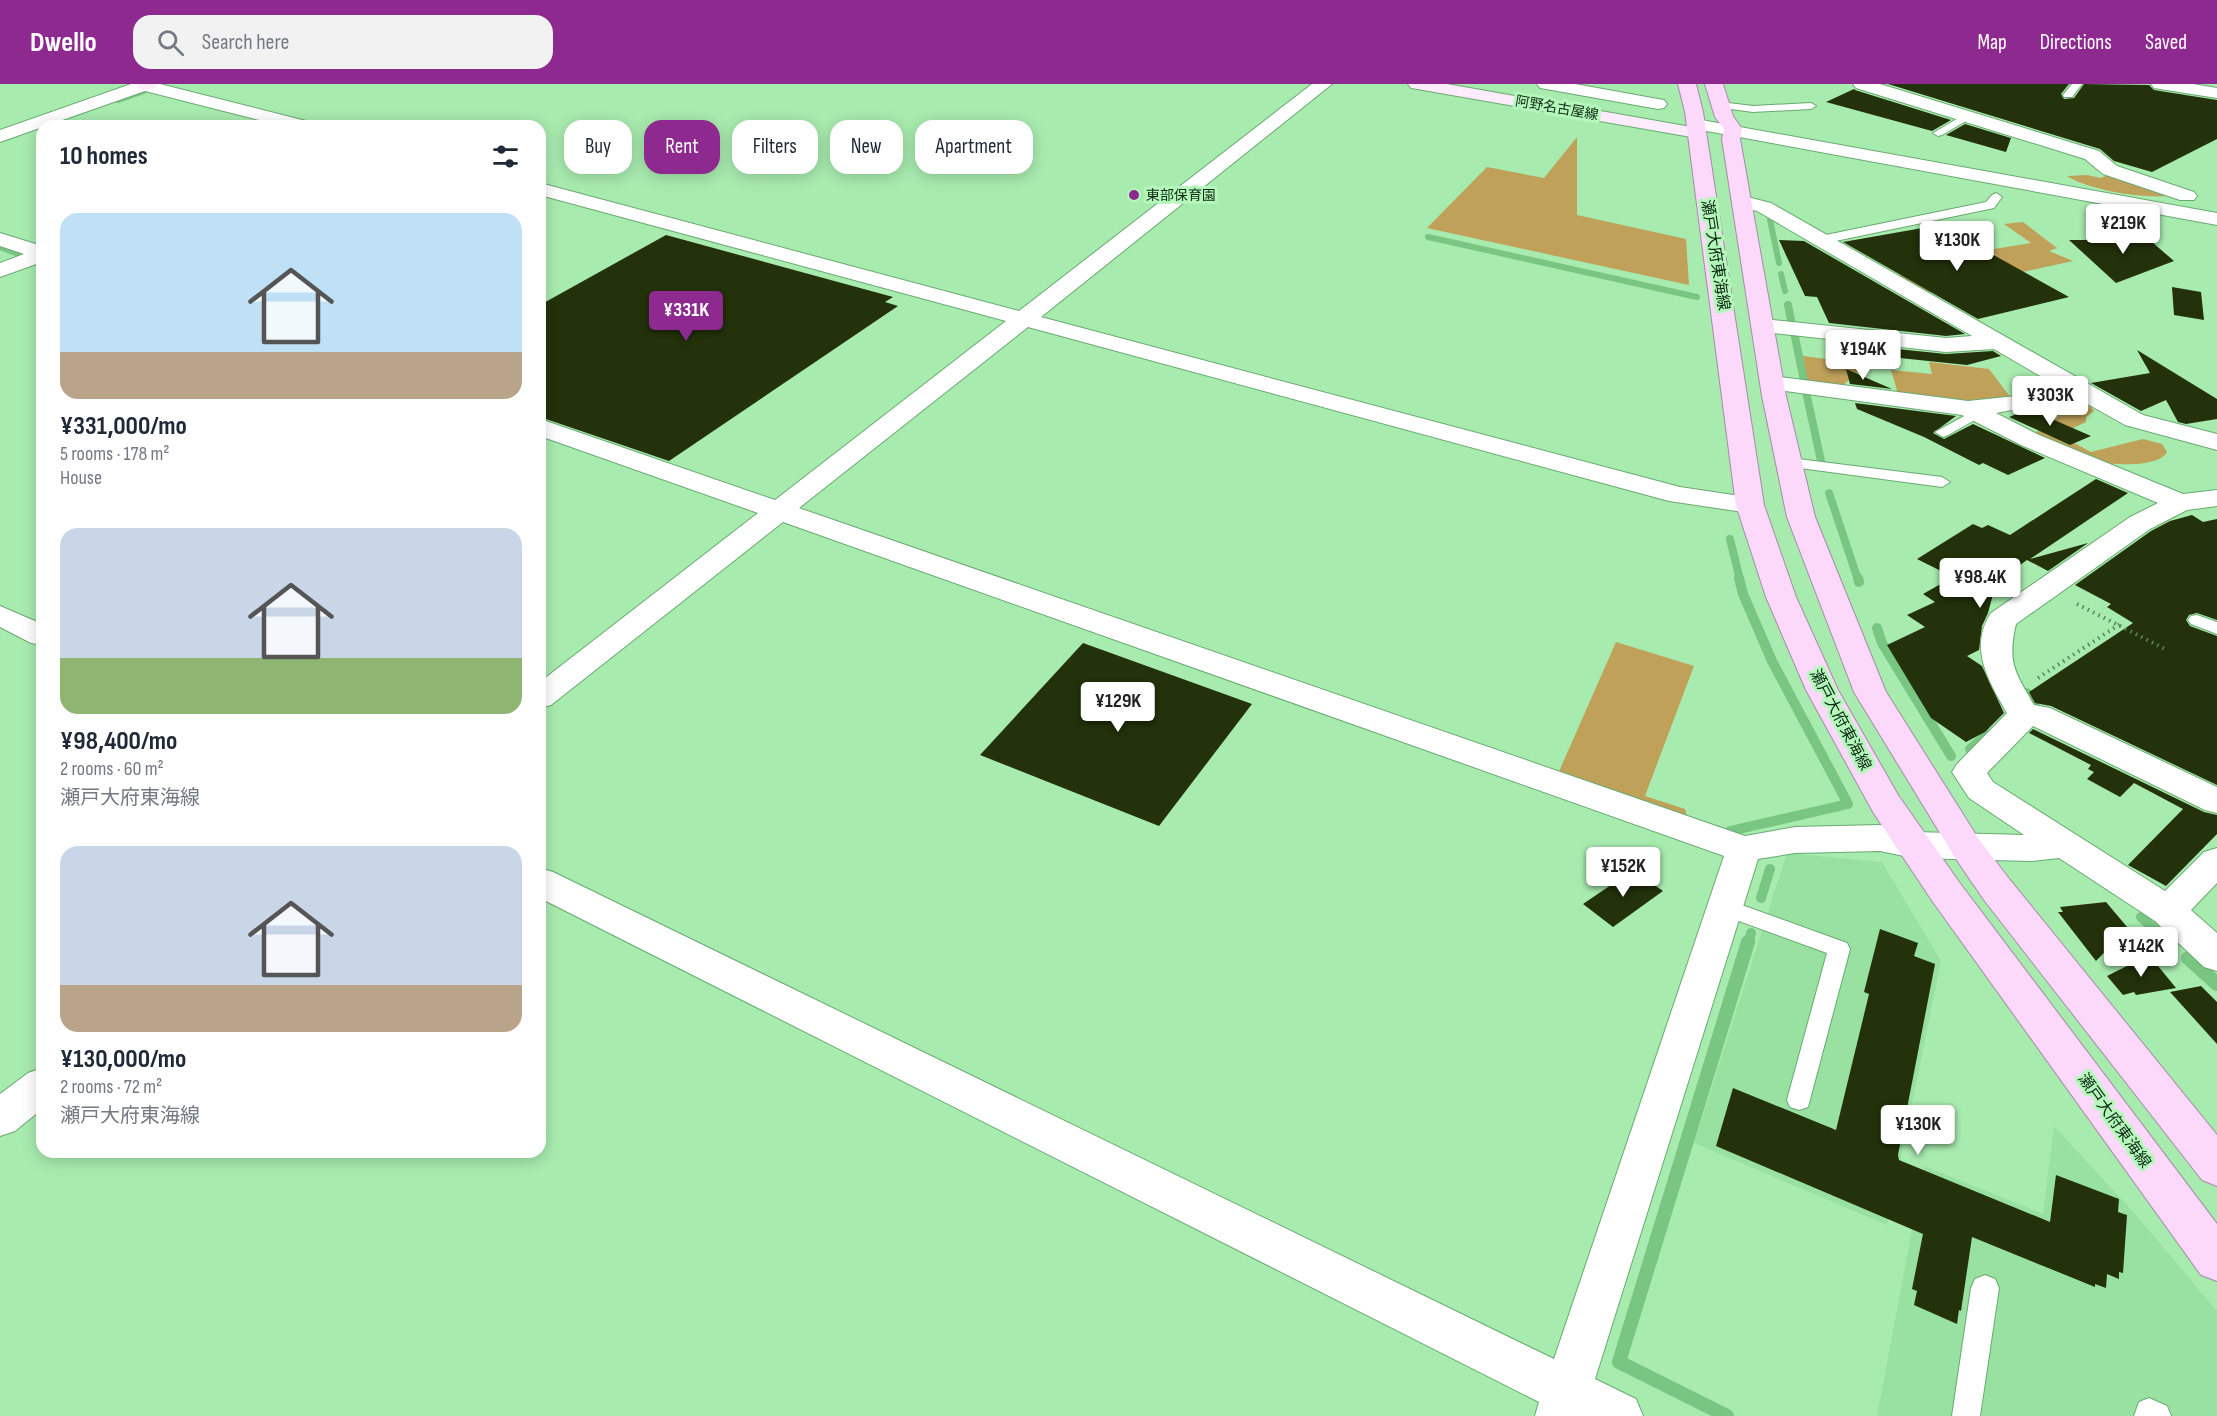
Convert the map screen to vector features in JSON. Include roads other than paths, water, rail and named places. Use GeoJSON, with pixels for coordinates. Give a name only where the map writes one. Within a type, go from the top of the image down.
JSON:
{"type":"FeatureCollection","features":[{"type":"Feature","properties":{"kind":"main road","name":"阿野名古屋線"},"geometry":{"type":"LineString","coordinates":[[1417,84],[1715,119]]}},
{"type":"Feature","properties":{"kind":"main road","name":"阿野名古屋線"},"geometry":{"type":"LineString","coordinates":[[1472,84],[1530,89],[1715,119]]}},
{"type":"Feature","properties":{"kind":"main road","name":"瀬戸大府東海線"},"geometry":{"type":"LineString","coordinates":[[1687,84],[1715,119],[1743,202],[1773,382],[1802,517],[1870,692],[1966,847],[1997,890],[2217,1167]]}},
{"type":"Feature","properties":{"kind":"main road","name":"瀬戸大府東海線"},"geometry":{"type":"LineString","coordinates":[[1715,119],[1750,505],[1781,597],[1822,690],[1885,803],[2217,1260]]}},
{"type":"Feature","properties":{"kind":"street"},"geometry":{"type":"LineString","coordinates":[[43,120],[145,84],[281,120]]}},
{"type":"Feature","properties":{"kind":"street"},"geometry":{"type":"LineString","coordinates":[[546,693],[1323,84]]}},
{"type":"Feature","properties":{"kind":"street"},"geometry":{"type":"LineString","coordinates":[[1546,84],[1658,104]]}},
{"type":"Feature","properties":{"kind":"street"},"geometry":{"type":"LineString","coordinates":[[1862,84],[2091,155],[2098,163],[2110,170],[2217,207]]}},
{"type":"Feature","properties":{"kind":"street"},"geometry":{"type":"LineString","coordinates":[[2160,84],[2217,93]]}},
{"type":"Feature","properties":{"kind":"street"},"geometry":{"type":"LineString","coordinates":[[1715,119],[1886,167],[2217,229]]}},
{"type":"Feature","properties":{"kind":"street"},"geometry":{"type":"LineString","coordinates":[[1715,119],[2217,219]]}},
{"type":"Feature","properties":{"kind":"street"},"geometry":{"type":"LineString","coordinates":[[0,135],[36,122]]}},
{"type":"Feature","properties":{"kind":"street"},"geometry":{"type":"LineString","coordinates":[[1886,167],[1905,180],[2124,220],[2152,217]]}},
{"type":"Feature","properties":{"kind":"street"},"geometry":{"type":"LineString","coordinates":[[546,191],[1679,495],[1750,505]]}},
{"type":"Feature","properties":{"kind":"street"},"geometry":{"type":"LineString","coordinates":[[1743,202],[1764,207],[2134,420],[2217,442]]}},
{"type":"Feature","properties":{"kind":"street"},"geometry":{"type":"LineString","coordinates":[[0,239],[36,259]]}},
{"type":"Feature","properties":{"kind":"street"},"geometry":{"type":"LineString","coordinates":[[0,254],[36,260]]}},
{"type":"Feature","properties":{"kind":"street"},"geometry":{"type":"LineString","coordinates":[[0,271],[36,260]]}},
{"type":"Feature","properties":{"kind":"street"},"geometry":{"type":"LineString","coordinates":[[1763,326],[1946,345],[1996,342]]}},
{"type":"Feature","properties":{"kind":"street"},"geometry":{"type":"LineString","coordinates":[[1773,382],[1972,410],[2079,390]]}},
{"type":"Feature","properties":{"kind":"street"},"geometry":{"type":"LineString","coordinates":[[1972,410],[2030,440],[2180,503]]}},
{"type":"Feature","properties":{"kind":"street"},"geometry":{"type":"LineString","coordinates":[[546,429],[772,517],[1741,858],[1795,840],[1880,838],[1914,845],[2031,848],[2066,844]]}},
{"type":"Feature","properties":{"kind":"street"},"geometry":{"type":"LineString","coordinates":[[546,447],[772,517]]}},
{"type":"Feature","properties":{"kind":"street"},"geometry":{"type":"LineString","coordinates":[[2217,498],[2180,503],[2140,523],[2002,620],[1995,649],[2001,675],[2018,705],[2217,801]]}},
{"type":"Feature","properties":{"kind":"street"},"geometry":{"type":"LineString","coordinates":[[0,615],[36,633]]}},
{"type":"Feature","properties":{"kind":"street"},"geometry":{"type":"LineString","coordinates":[[2018,705],[1969,772],[1981,790],[2168,911],[2217,956]]}},
{"type":"Feature","properties":{"kind":"street"},"geometry":{"type":"LineString","coordinates":[[1564,1403],[1741,858]]}},
{"type":"Feature","properties":{"kind":"street"},"geometry":{"type":"LineString","coordinates":[[2168,911],[2217,861]]}},
{"type":"Feature","properties":{"kind":"street"},"geometry":{"type":"LineString","coordinates":[[546,885],[1564,1403],[1619,1416]]}},
{"type":"Feature","properties":{"kind":"street"},"geometry":{"type":"LineString","coordinates":[[0,1118],[36,1090]]}},
{"type":"Feature","properties":{"kind":"lane"},"geometry":{"type":"LineString","coordinates":[[2068,95],[2077,84]]}},
{"type":"Feature","properties":{"kind":"lane"},"geometry":{"type":"LineString","coordinates":[[1715,119],[1753,109],[1811,106]]}},
{"type":"Feature","properties":{"kind":"lane"},"geometry":{"type":"LineString","coordinates":[[1938,133],[1967,116]]}},
{"type":"Feature","properties":{"kind":"lane"},"geometry":{"type":"LineString","coordinates":[[1821,240],[1990,205],[1996,197]]}},
{"type":"Feature","properties":{"kind":"lane"},"geometry":{"type":"LineString","coordinates":[[1943,432],[1972,410]]}},
{"type":"Feature","properties":{"kind":"lane"},"geometry":{"type":"LineString","coordinates":[[1790,463],[1942,482]]}},
{"type":"Feature","properties":{"kind":"lane"},"geometry":{"type":"LineString","coordinates":[[2197,620],[2217,628]]}},
{"type":"Feature","properties":{"kind":"lane"},"geometry":{"type":"LineString","coordinates":[[1725,908],[1839,950],[1799,1100]]}},
{"type":"Feature","properties":{"kind":"lane"},"geometry":{"type":"LineString","coordinates":[[1966,1416],[1985,1288]]}},
{"type":"Feature","properties":{"kind":"lane"},"geometry":{"type":"LineString","coordinates":[[2148,1416],[2148,1412],[2157,1416]]}},
{"type":"Feature","properties":{"kind":"waterway"},"geometry":{"type":"LineString","coordinates":[[118,100],[144,91]]}},
{"type":"Feature","properties":{"kind":"waterway"},"geometry":{"type":"LineString","coordinates":[[1770,220],[1779,263]]}},
{"type":"Feature","properties":{"kind":"waterway"},"geometry":{"type":"LineString","coordinates":[[1428,237],[1697,297]]}},
{"type":"Feature","properties":{"kind":"waterway"},"geometry":{"type":"LineString","coordinates":[[0,247],[24,256]]}},
{"type":"Feature","properties":{"kind":"waterway"},"geometry":{"type":"LineString","coordinates":[[1781,274],[1785,291]]}},
{"type":"Feature","properties":{"kind":"waterway"},"geometry":{"type":"LineString","coordinates":[[1788,305],[1792,325]]}},
{"type":"Feature","properties":{"kind":"waterway"},"geometry":{"type":"LineString","coordinates":[[1794,332],[1804,381]]}},
{"type":"Feature","properties":{"kind":"waterway"},"geometry":{"type":"LineString","coordinates":[[1806,392],[1821,461]]}},
{"type":"Feature","properties":{"kind":"waterway"},"geometry":{"type":"LineString","coordinates":[[1829,493],[1858,580]]}},
{"type":"Feature","properties":{"kind":"waterway"},"geometry":{"type":"LineString","coordinates":[[1730,539],[1740,580]]}},
{"type":"Feature","properties":{"kind":"waterway"},"geometry":{"type":"LineString","coordinates":[[1730,831],[1848,804],[1772,661],[1743,594],[1739,578]]}},
{"type":"Feature","properties":{"kind":"waterway"},"geometry":{"type":"LineString","coordinates":[[1858,578],[1859,582]]}},
{"type":"Feature","properties":{"kind":"waterway"},"geometry":{"type":"LineString","coordinates":[[1877,628],[1882,643],[1951,756]]}},
{"type":"Feature","properties":{"kind":"waterway"},"geometry":{"type":"LineString","coordinates":[[2027,693],[2035,706]]}},
{"type":"Feature","properties":{"kind":"waterway"},"geometry":{"type":"LineString","coordinates":[[1970,749],[1988,734]]}},
{"type":"Feature","properties":{"kind":"waterway"},"geometry":{"type":"LineString","coordinates":[[1761,898],[1770,869]]}},
{"type":"Feature","properties":{"kind":"waterway"},"geometry":{"type":"LineString","coordinates":[[2141,917],[2160,934]]}},
{"type":"Feature","properties":{"kind":"waterway"},"geometry":{"type":"LineString","coordinates":[[1748,944],[1751,933]]}},
{"type":"Feature","properties":{"kind":"waterway"},"geometry":{"type":"LineString","coordinates":[[1727,1416],[1619,1362],[1748,942]]}},
{"type":"Feature","properties":{"kind":"waterway"},"geometry":{"type":"LineString","coordinates":[[2188,958],[2217,984]]}},
{"type":"Feature","properties":{"kind":"place","name":"東部保育園"},"geometry":{"type":"Point","coordinates":[1134,195]}}]}
